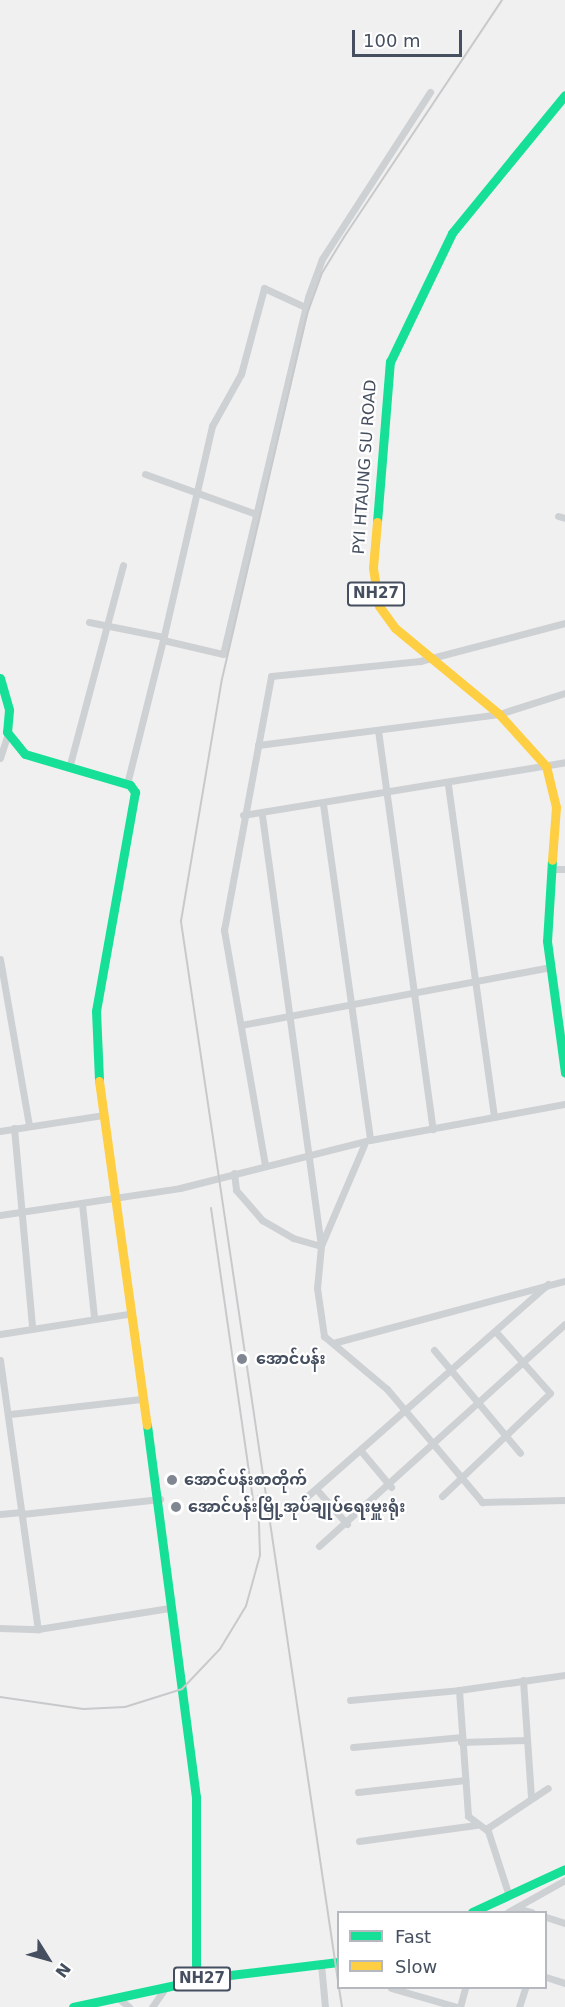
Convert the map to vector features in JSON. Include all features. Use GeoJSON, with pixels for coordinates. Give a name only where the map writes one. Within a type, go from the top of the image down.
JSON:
{"type":"FeatureCollection","features":[{"type":"Feature","properties":{"kind":"main road","name":"PYI HTAUNG SU ROAD"},"geometry":{"type":"LineString","coordinates":[[565,95],[452,233],[390,362],[376,502],[375,590],[395,628],[499,714],[546,766],[556,807],[546,912],[550,967],[565,1067]]}},
{"type":"Feature","properties":{"kind":"main road"},"geometry":{"type":"LineString","coordinates":[[0,678],[9,710],[8,734],[34,760],[127,784],[135,792],[96,1011],[104,1115],[128,1314],[160,1499],[169,1608],[196,1797],[196,1981]]}},
{"type":"Feature","properties":{"kind":"main road"},"geometry":{"type":"LineString","coordinates":[[474,1911],[565,1869]]}},
{"type":"Feature","properties":{"kind":"main road","name":"NH27"},"geometry":{"type":"LineString","coordinates":[[73,2007],[175,1984],[335,1962]]}},
{"type":"Feature","properties":{"kind":"street"},"geometry":{"type":"LineString","coordinates":[[89,622],[223,654],[305,307],[322,259],[430,92]]}},
{"type":"Feature","properties":{"kind":"street"},"geometry":{"type":"LineString","coordinates":[[127,784],[164,639],[195,493],[215,419],[241,374],[264,288],[305,307]]}},
{"type":"Feature","properties":{"kind":"street"},"geometry":{"type":"LineString","coordinates":[[145,474],[256,513]]}},
{"type":"Feature","properties":{"kind":"street"},"geometry":{"type":"LineString","coordinates":[[69,768],[123,565]]}},
{"type":"Feature","properties":{"kind":"street"},"geometry":{"type":"LineString","coordinates":[[266,1165],[224,930],[243,815],[271,676],[431,656],[565,623]]}},
{"type":"Feature","properties":{"kind":"street"},"geometry":{"type":"LineString","coordinates":[[258,745],[499,714],[565,693]]}},
{"type":"Feature","properties":{"kind":"street"},"geometry":{"type":"LineString","coordinates":[[378,730],[433,1129]]}},
{"type":"Feature","properties":{"kind":"street"},"geometry":{"type":"LineString","coordinates":[[0,758],[8,734]]}},
{"type":"Feature","properties":{"kind":"street"},"geometry":{"type":"LineString","coordinates":[[243,815],[448,785],[565,762]]}},
{"type":"Feature","properties":{"kind":"street"},"geometry":{"type":"LineString","coordinates":[[448,785],[478,978],[494,1117]]}},
{"type":"Feature","properties":{"kind":"street"},"geometry":{"type":"LineString","coordinates":[[321,1246],[367,1142],[352,1006],[323,804]]}},
{"type":"Feature","properties":{"kind":"street"},"geometry":{"type":"LineString","coordinates":[[262,814],[321,1246],[316,1288],[324,1336],[407,1412],[463,1476],[482,1502],[565,1500]]}},
{"type":"Feature","properties":{"kind":"street"},"geometry":{"type":"LineString","coordinates":[[551,869],[565,869]]}},
{"type":"Feature","properties":{"kind":"street"},"geometry":{"type":"LineString","coordinates":[[0,959],[29,1126]]}},
{"type":"Feature","properties":{"kind":"street"},"geometry":{"type":"LineString","coordinates":[[241,1024],[352,1006],[413,990],[550,967]]}},
{"type":"Feature","properties":{"kind":"street"},"geometry":{"type":"LineString","coordinates":[[0,1215],[115,1200],[367,1142],[565,1104]]}},
{"type":"Feature","properties":{"kind":"street"},"geometry":{"type":"LineString","coordinates":[[0,1131],[104,1115]]}},
{"type":"Feature","properties":{"kind":"street"},"geometry":{"type":"LineString","coordinates":[[14,1128],[19,1212],[32,1327]]}},
{"type":"Feature","properties":{"kind":"street"},"geometry":{"type":"LineString","coordinates":[[234,1173],[236,1190],[262,1220],[293,1239],[321,1246]]}},
{"type":"Feature","properties":{"kind":"street"},"geometry":{"type":"LineString","coordinates":[[82,1204],[94,1317]]}},
{"type":"Feature","properties":{"kind":"street"},"geometry":{"type":"LineString","coordinates":[[333,1342],[565,1281]]}},
{"type":"Feature","properties":{"kind":"street"},"geometry":{"type":"LineString","coordinates":[[304,1499],[318,1491],[454,1372],[548,1284]]}},
{"type":"Feature","properties":{"kind":"street"},"geometry":{"type":"LineString","coordinates":[[0,1334],[94,1317],[128,1314]]}},
{"type":"Feature","properties":{"kind":"street"},"geometry":{"type":"LineString","coordinates":[[319,1546],[391,1487],[435,1443],[565,1324]]}},
{"type":"Feature","properties":{"kind":"street"},"geometry":{"type":"LineString","coordinates":[[442,1496],[505,1433],[550,1393],[496,1332]]}},
{"type":"Feature","properties":{"kind":"street"},"geometry":{"type":"LineString","coordinates":[[434,1350],[520,1453]]}},
{"type":"Feature","properties":{"kind":"street"},"geometry":{"type":"LineString","coordinates":[[0,1360],[10,1414],[38,1629]]}},
{"type":"Feature","properties":{"kind":"street"},"geometry":{"type":"LineString","coordinates":[[10,1414],[141,1399]]}},
{"type":"Feature","properties":{"kind":"street"},"geometry":{"type":"LineString","coordinates":[[361,1451],[391,1487]]}},
{"type":"Feature","properties":{"kind":"street"},"geometry":{"type":"LineString","coordinates":[[318,1491],[347,1524]]}},
{"type":"Feature","properties":{"kind":"street"},"geometry":{"type":"LineString","coordinates":[[0,1514],[160,1499]]}},
{"type":"Feature","properties":{"kind":"street"},"geometry":{"type":"LineString","coordinates":[[0,1628],[38,1629],[169,1608]]}},
{"type":"Feature","properties":{"kind":"street"},"geometry":{"type":"LineString","coordinates":[[350,1700],[459,1690],[565,1675]]}},
{"type":"Feature","properties":{"kind":"street"},"geometry":{"type":"LineString","coordinates":[[523,1680],[531,1798]]}},
{"type":"Feature","properties":{"kind":"street"},"geometry":{"type":"LineString","coordinates":[[459,1690],[468,1816],[476,1825],[486,1829],[509,1896]]}},
{"type":"Feature","properties":{"kind":"street"},"geometry":{"type":"LineString","coordinates":[[353,1747],[461,1739],[527,1740]]}},
{"type":"Feature","properties":{"kind":"street"},"geometry":{"type":"LineString","coordinates":[[358,1792],[465,1780]]}},
{"type":"Feature","properties":{"kind":"street"},"geometry":{"type":"LineString","coordinates":[[486,1829],[548,1788]]}},
{"type":"Feature","properties":{"kind":"street"},"geometry":{"type":"LineString","coordinates":[[359,1841],[476,1825]]}},
{"type":"Feature","properties":{"kind":"street"},"geometry":{"type":"LineString","coordinates":[[510,1911],[565,1880]]}},
{"type":"Feature","properties":{"kind":"street"},"geometry":{"type":"LineString","coordinates":[[516,1908],[527,1911]]}},
{"type":"Feature","properties":{"kind":"street"},"geometry":{"type":"LineString","coordinates":[[547,1917],[565,1923]]}},
{"type":"Feature","properties":{"kind":"street"},"geometry":{"type":"LineString","coordinates":[[321,1964],[325,2007]]}},
{"type":"Feature","properties":{"kind":"street"},"geometry":{"type":"LineString","coordinates":[[547,1977],[565,1983]]}},
{"type":"Feature","properties":{"kind":"street"},"geometry":{"type":"LineString","coordinates":[[152,2007],[158,1993],[175,1984]]}},
{"type":"Feature","properties":{"kind":"street"},"geometry":{"type":"LineString","coordinates":[[395,1989],[458,2007],[465,1989]]}},
{"type":"Feature","properties":{"kind":"street"},"geometry":{"type":"LineString","coordinates":[[519,2007],[525,1989]]}},
{"type":"Feature","properties":{"kind":"street"},"geometry":{"type":"LineString","coordinates":[[115,1996],[129,2007]]}},
{"type":"Feature","properties":{"kind":"railway"},"geometry":{"type":"LineString","coordinates":[[337,1974],[181,921],[222,679],[307,314],[322,273],[344,237],[502,0]]}},
{"type":"Feature","properties":{"kind":"railway"},"geometry":{"type":"LineString","coordinates":[[211,1208],[254,1508]]}},
{"type":"Feature","properties":{"kind":"railway"},"geometry":{"type":"LineString","coordinates":[[0,1697],[83,1709],[125,1707],[182,1689],[220,1649],[246,1606],[260,1555],[258,1496]]}},
{"type":"Feature","properties":{"kind":"railway"},"geometry":{"type":"LineString","coordinates":[[339,1989],[342,2007]]}},
{"type":"Feature","properties":{"kind":"traffic: fast"},"geometry":{"type":"LineString","coordinates":[[377,522],[390,362],[452,233],[565,95]]}},
{"type":"Feature","properties":{"kind":"traffic: fast"},"geometry":{"type":"LineString","coordinates":[[0,678],[9,710],[7,732],[25,754],[130,785],[135,792],[96,1011],[99,1081]]}},
{"type":"Feature","properties":{"kind":"traffic: fast"},"geometry":{"type":"LineString","coordinates":[[552,860],[547,941],[565,1073]]}},
{"type":"Feature","properties":{"kind":"traffic: fast"},"geometry":{"type":"LineString","coordinates":[[147,1425],[196,1797],[196,1981]]}},
{"type":"Feature","properties":{"kind":"traffic: fast"},"geometry":{"type":"LineString","coordinates":[[474,1911],[565,1869]]}},
{"type":"Feature","properties":{"kind":"traffic: fast"},"geometry":{"type":"LineString","coordinates":[[73,2007],[213,1977],[337,1962]]}},
{"type":"Feature","properties":{"kind":"traffic: slow"},"geometry":{"type":"LineString","coordinates":[[377,522],[373,568],[379,606],[395,628],[499,714],[546,766],[556,807],[552,860]]}},
{"type":"Feature","properties":{"kind":"traffic: slow"},"geometry":{"type":"LineString","coordinates":[[99,1081],[147,1425]]}},
{"type":"Feature","properties":{"kind":"place","name":"အောင်ပန်း"},"geometry":{"type":"Point","coordinates":[242,1359]}},
{"type":"Feature","properties":{"kind":"place","name":"အောင်ပန်းစာတိုက်"},"geometry":{"type":"Point","coordinates":[172,1480]}},
{"type":"Feature","properties":{"kind":"place","name":"အောင်ပန်းမြို့အုပ်ချုပ်ရေးမှူးရုံး"},"geometry":{"type":"Point","coordinates":[176,1507]}}]}
